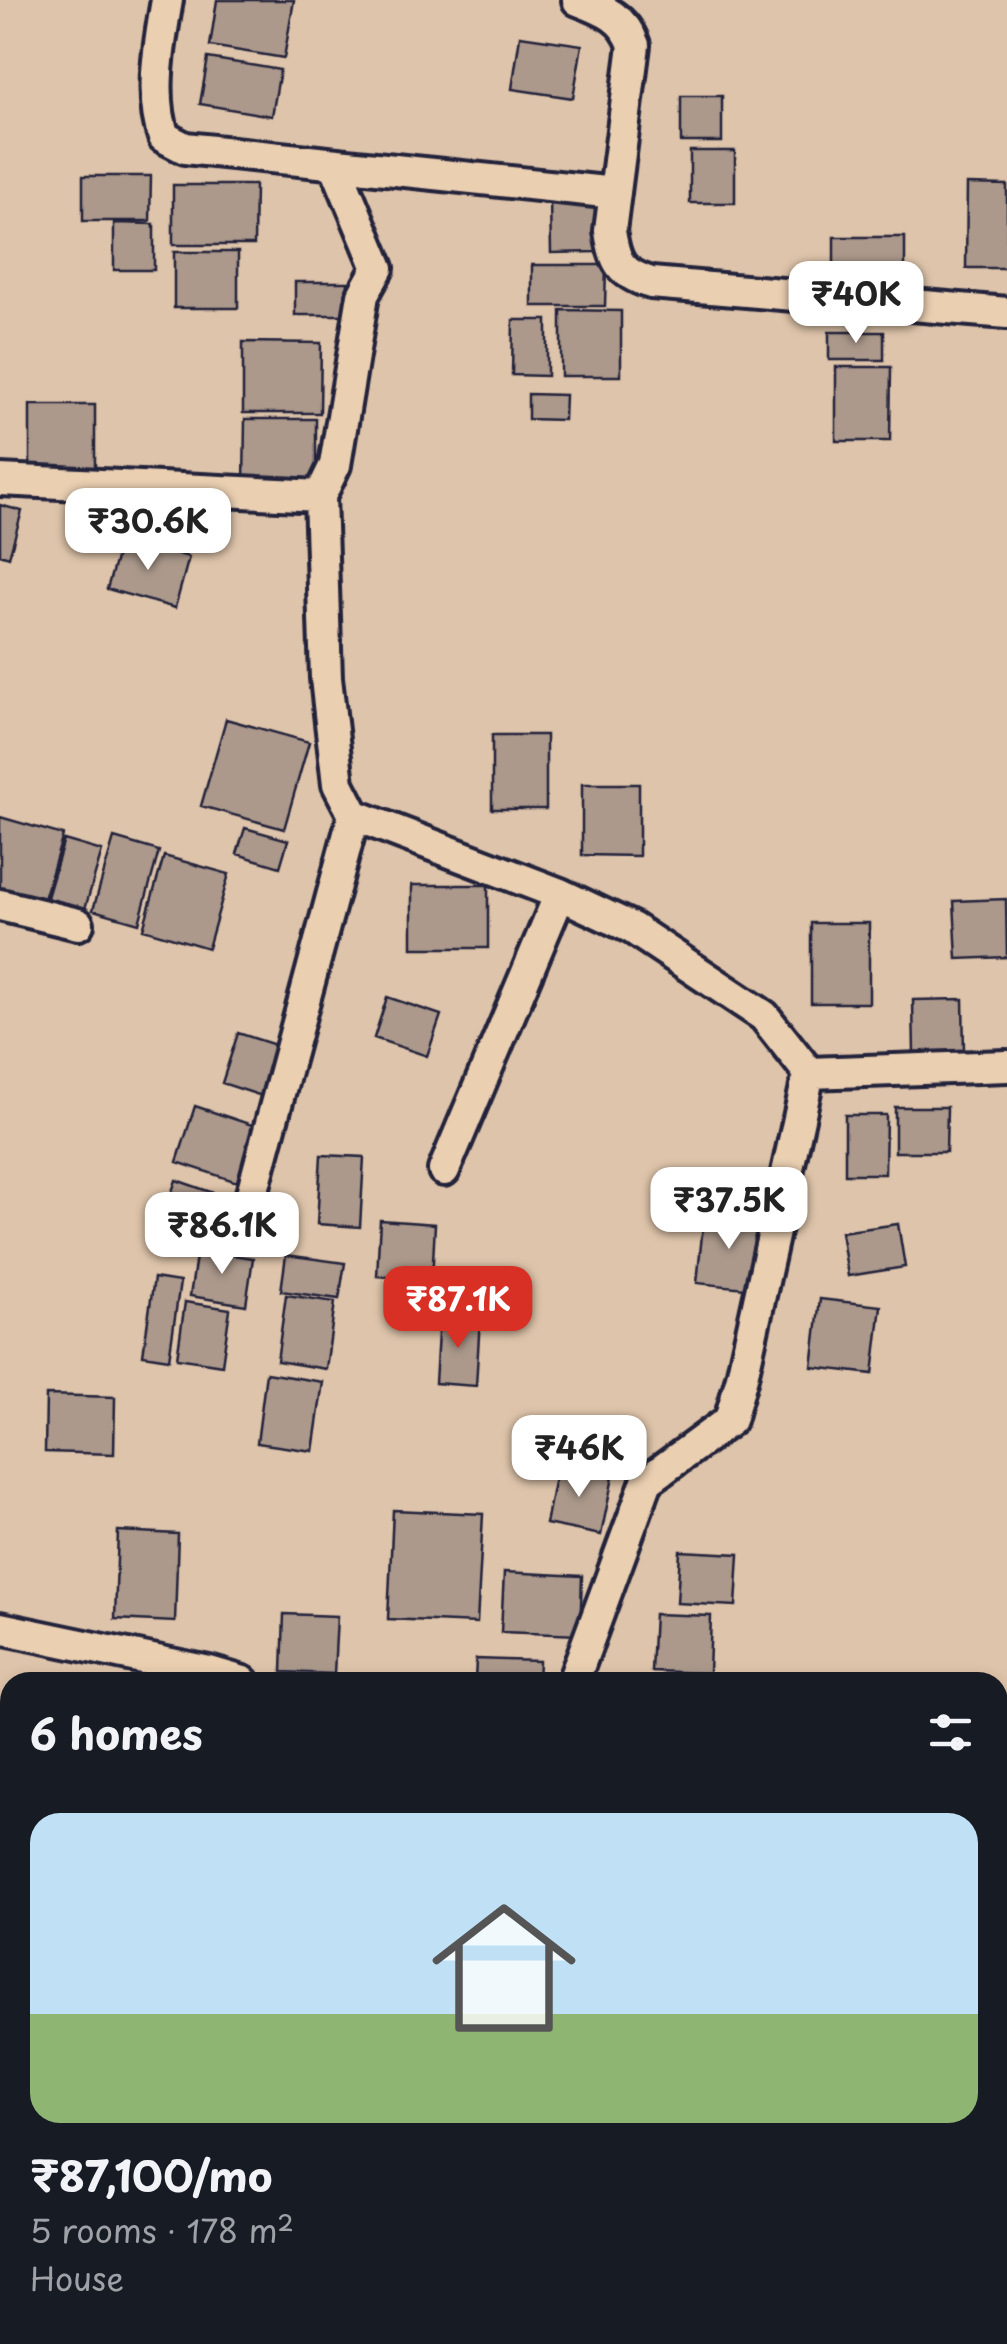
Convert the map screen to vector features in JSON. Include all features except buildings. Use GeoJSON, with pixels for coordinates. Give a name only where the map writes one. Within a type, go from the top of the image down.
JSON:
{"type":"FeatureCollection","features":[{"type":"Feature","properties":{"kind":"street"},"geometry":{"type":"LineString","coordinates":[[168,0],[159,63],[158,120],[164,137],[185,148],[615,194]]}},
{"type":"Feature","properties":{"kind":"street"},"geometry":{"type":"LineString","coordinates":[[578,0],[610,13],[628,28],[634,45],[610,232],[614,258],[632,277],[651,283],[1007,312]]}},
{"type":"Feature","properties":{"kind":"street"},"geometry":{"type":"LineString","coordinates":[[335,164],[378,268],[363,295],[335,465],[320,496],[326,678],[338,784],[354,815],[560,894],[632,928],[764,1016],[810,1074]]}},
{"type":"Feature","properties":{"kind":"street"},"geometry":{"type":"LineString","coordinates":[[0,480],[320,496]]}},
{"type":"Feature","properties":{"kind":"street"},"geometry":{"type":"LineString","coordinates":[[246,1216],[354,815]]}},
{"type":"Feature","properties":{"kind":"street"},"geometry":{"type":"LineString","coordinates":[[444,1170],[560,894]]}},
{"type":"Feature","properties":{"kind":"street"},"geometry":{"type":"LineString","coordinates":[[0,905],[78,924]]}},
{"type":"Feature","properties":{"kind":"street"},"geometry":{"type":"LineString","coordinates":[[810,1074],[1007,1066]]}},
{"type":"Feature","properties":{"kind":"street"},"geometry":{"type":"LineString","coordinates":[[577,1672],[648,1480],[730,1420],[810,1074]]}},
{"type":"Feature","properties":{"kind":"street"},"geometry":{"type":"LineString","coordinates":[[0,1628],[209,1672]]}}]}
